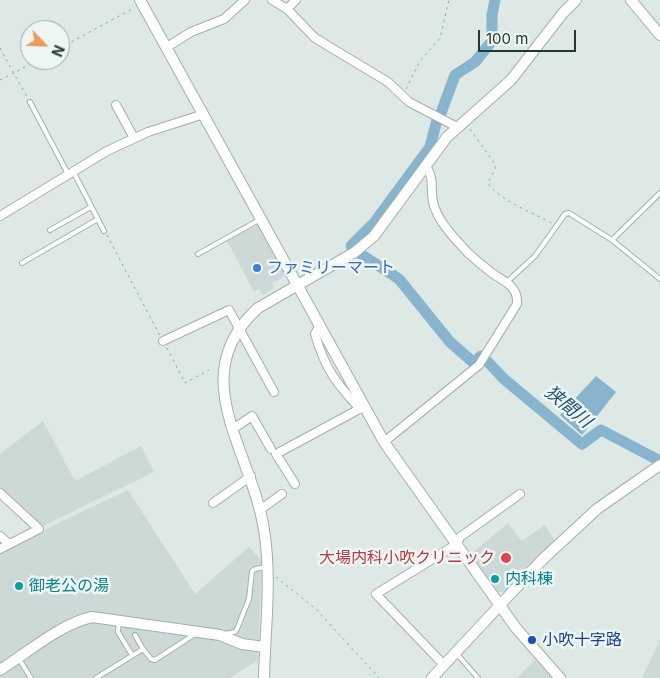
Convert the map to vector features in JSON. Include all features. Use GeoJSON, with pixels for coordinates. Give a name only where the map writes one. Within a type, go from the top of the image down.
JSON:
{"type":"FeatureCollection","features":[{"type":"Feature","properties":{"kind":"street"},"geometry":{"type":"LineString","coordinates":[[167,48],[191,32],[224,20],[246,0]]}},
{"type":"Feature","properties":{"kind":"street"},"geometry":{"type":"LineString","coordinates":[[272,0],[287,9],[315,38],[388,82],[408,102],[460,124]]}},
{"type":"Feature","properties":{"kind":"street"},"geometry":{"type":"LineString","coordinates":[[287,9],[296,0]]}},
{"type":"Feature","properties":{"kind":"street"},"geometry":{"type":"LineString","coordinates":[[264,678],[268,568],[260,510],[251,476],[224,401],[222,379],[227,355],[238,330],[258,308],[355,252],[371,240],[460,124],[511,80],[563,13],[576,0]]}},
{"type":"Feature","properties":{"kind":"street"},"geometry":{"type":"LineString","coordinates":[[632,0],[660,35]]}},
{"type":"Feature","properties":{"kind":"street"},"geometry":{"type":"LineString","coordinates":[[141,2],[340,361],[362,408],[499,605],[530,646],[560,678]]}},
{"type":"Feature","properties":{"kind":"street"},"geometry":{"type":"LineString","coordinates":[[116,104],[134,138]]}},
{"type":"Feature","properties":{"kind":"street"},"geometry":{"type":"LineString","coordinates":[[0,216],[134,138],[170,124],[204,114]]}},
{"type":"Feature","properties":{"kind":"street"},"geometry":{"type":"LineString","coordinates":[[384,442],[479,365],[517,304],[515,293],[508,281],[494,274],[468,253],[440,220],[434,204],[433,180],[426,166]]}},
{"type":"Feature","properties":{"kind":"street"},"geometry":{"type":"LineString","coordinates":[[162,341],[229,310],[238,330],[274,392]]}},
{"type":"Feature","properties":{"kind":"street"},"geometry":{"type":"LineString","coordinates":[[320,325],[315,334],[323,361],[336,383],[362,408]]}},
{"type":"Feature","properties":{"kind":"street"},"geometry":{"type":"LineString","coordinates":[[328,369],[340,361]]}},
{"type":"Feature","properties":{"kind":"street"},"geometry":{"type":"LineString","coordinates":[[295,484],[276,454],[362,408]]}},
{"type":"Feature","properties":{"kind":"street"},"geometry":{"type":"LineString","coordinates":[[233,429],[252,416],[271,449]]}},
{"type":"Feature","properties":{"kind":"street"},"geometry":{"type":"LineString","coordinates":[[432,678],[530,572],[597,509],[660,465]]}},
{"type":"Feature","properties":{"kind":"street"},"geometry":{"type":"LineString","coordinates":[[213,503],[251,476]]}},
{"type":"Feature","properties":{"kind":"street"},"geometry":{"type":"LineString","coordinates":[[0,492],[39,529],[0,549]]}},
{"type":"Feature","properties":{"kind":"street"},"geometry":{"type":"LineString","coordinates":[[260,510],[282,494]]}},
{"type":"Feature","properties":{"kind":"street"},"geometry":{"type":"LineString","coordinates":[[444,665],[376,594],[456,544],[460,537],[520,494]]}},
{"type":"Feature","properties":{"kind":"street"},"geometry":{"type":"LineString","coordinates":[[0,536],[9,544]]}},
{"type":"Feature","properties":{"kind":"street"},"geometry":{"type":"LineString","coordinates":[[0,670],[81,619],[101,616],[220,635],[242,644],[264,647]]}},
{"type":"Feature","properties":{"kind":"lane"},"geometry":{"type":"LineString","coordinates":[[30,102],[104,231]]}},
{"type":"Feature","properties":{"kind":"lane"},"geometry":{"type":"LineString","coordinates":[[612,240],[660,193]]}},
{"type":"Feature","properties":{"kind":"lane"},"geometry":{"type":"LineString","coordinates":[[50,230],[91,207]]}},
{"type":"Feature","properties":{"kind":"lane"},"geometry":{"type":"LineString","coordinates":[[508,281],[535,256],[566,214],[570,213],[612,240],[660,278]]}},
{"type":"Feature","properties":{"kind":"lane"},"geometry":{"type":"LineString","coordinates":[[198,254],[261,219]]}},
{"type":"Feature","properties":{"kind":"lane"},"geometry":{"type":"LineString","coordinates":[[22,263],[98,220]]}},
{"type":"Feature","properties":{"kind":"lane"},"geometry":{"type":"LineString","coordinates":[[220,635],[235,632],[237,629],[249,598],[252,572],[259,567],[268,568]]}},
{"type":"Feature","properties":{"kind":"lane"},"geometry":{"type":"LineString","coordinates":[[119,619],[118,632],[132,656]]}},
{"type":"Feature","properties":{"kind":"lane"},"geometry":{"type":"LineString","coordinates":[[135,634],[142,649],[151,659],[156,660],[199,632]]}},
{"type":"Feature","properties":{"kind":"lane"},"geometry":{"type":"LineString","coordinates":[[96,678],[142,649]]}},
{"type":"Feature","properties":{"kind":"lane"},"geometry":{"type":"LineString","coordinates":[[456,652],[478,678]]}},
{"type":"Feature","properties":{"kind":"lane"},"geometry":{"type":"LineString","coordinates":[[19,658],[31,678]]}},
{"type":"Feature","properties":{"kind":"path"},"geometry":{"type":"LineString","coordinates":[[402,96],[420,61],[440,38],[449,0]]}},
{"type":"Feature","properties":{"kind":"path"},"geometry":{"type":"LineString","coordinates":[[70,42],[141,2]]}},
{"type":"Feature","properties":{"kind":"path"},"geometry":{"type":"LineString","coordinates":[[0,48],[30,102]]}},
{"type":"Feature","properties":{"kind":"path"},"geometry":{"type":"LineString","coordinates":[[0,80],[20,70]]}},
{"type":"Feature","properties":{"kind":"path"},"geometry":{"type":"LineString","coordinates":[[460,124],[495,164],[495,169],[488,184],[490,187],[503,197],[557,226]]}},
{"type":"Feature","properties":{"kind":"path"},"geometry":{"type":"LineString","coordinates":[[104,231],[185,383],[209,370]]}},
{"type":"Feature","properties":{"kind":"path"},"geometry":{"type":"LineString","coordinates":[[268,568],[316,609],[379,678]]}},
{"type":"Feature","properties":{"kind":"shaded area"},"geometry":{"type":"Polygon","coordinates":[[[259,224],[285,272],[282,278],[272,283],[274,288],[263,295],[259,289],[254,292],[227,241],[259,224]]]}},
{"type":"Feature","properties":{"kind":"shaded area"},"geometry":{"type":"Polygon","coordinates":[[[43,421],[75,481],[141,446],[154,472],[43,526],[44,530],[128,490],[195,594],[249,547],[262,561],[258,660],[230,678],[0,678],[0,554],[42,531],[43,528],[0,487],[0,454],[43,421]]]}},
{"type":"Feature","properties":{"kind":"shaded area","name":"大場内科小吹クリニック"},"geometry":{"type":"Polygon","coordinates":[[[508,523],[522,541],[545,525],[556,542],[514,581],[506,592],[497,592],[471,554],[508,523]]]}},
{"type":"Feature","properties":{"kind":"shaded area"},"geometry":{"type":"Polygon","coordinates":[[[660,640],[660,678],[642,678],[660,640]]]}},
{"type":"Feature","properties":{"kind":"shaded area"},"geometry":{"type":"Polygon","coordinates":[[[535,660],[553,678],[517,678],[535,660]]]}},
{"type":"Feature","properties":{"kind":"water"},"geometry":{"type":"Polygon","coordinates":[[[596,376],[616,392],[582,435],[560,415],[596,376]]]}},
{"type":"Feature","properties":{"kind":"waterway","name":"狭間川"},"geometry":{"type":"LineString","coordinates":[[441,113],[455,75],[475,62],[492,41],[492,15],[495,0]]}},
{"type":"Feature","properties":{"kind":"waterway","name":"狭間川"},"geometry":{"type":"LineString","coordinates":[[353,248],[351,246],[374,223],[430,147],[437,120]]}},
{"type":"Feature","properties":{"kind":"waterway","name":"狭間川"},"geometry":{"type":"LineString","coordinates":[[362,255],[399,279],[450,342],[474,363],[481,356]]}},
{"type":"Feature","properties":{"kind":"waterway","name":"狭間川"},"geometry":{"type":"LineString","coordinates":[[487,361],[504,379],[582,444],[601,430],[658,460]]}},
{"type":"Feature","properties":{"kind":"place","name":"ファミリーマート"},"geometry":{"type":"Point","coordinates":[257,268]}},
{"type":"Feature","properties":{"kind":"place","name":"大場内科小吹クリニック"},"geometry":{"type":"Point","coordinates":[506,558]}},
{"type":"Feature","properties":{"kind":"place","name":"内科棟"},"geometry":{"type":"Point","coordinates":[495,579]}},
{"type":"Feature","properties":{"kind":"place","name":"御老公の湯"},"geometry":{"type":"Point","coordinates":[19,586]}},
{"type":"Feature","properties":{"kind":"place","name":"小吹十字路"},"geometry":{"type":"Point","coordinates":[532,640]}}]}
